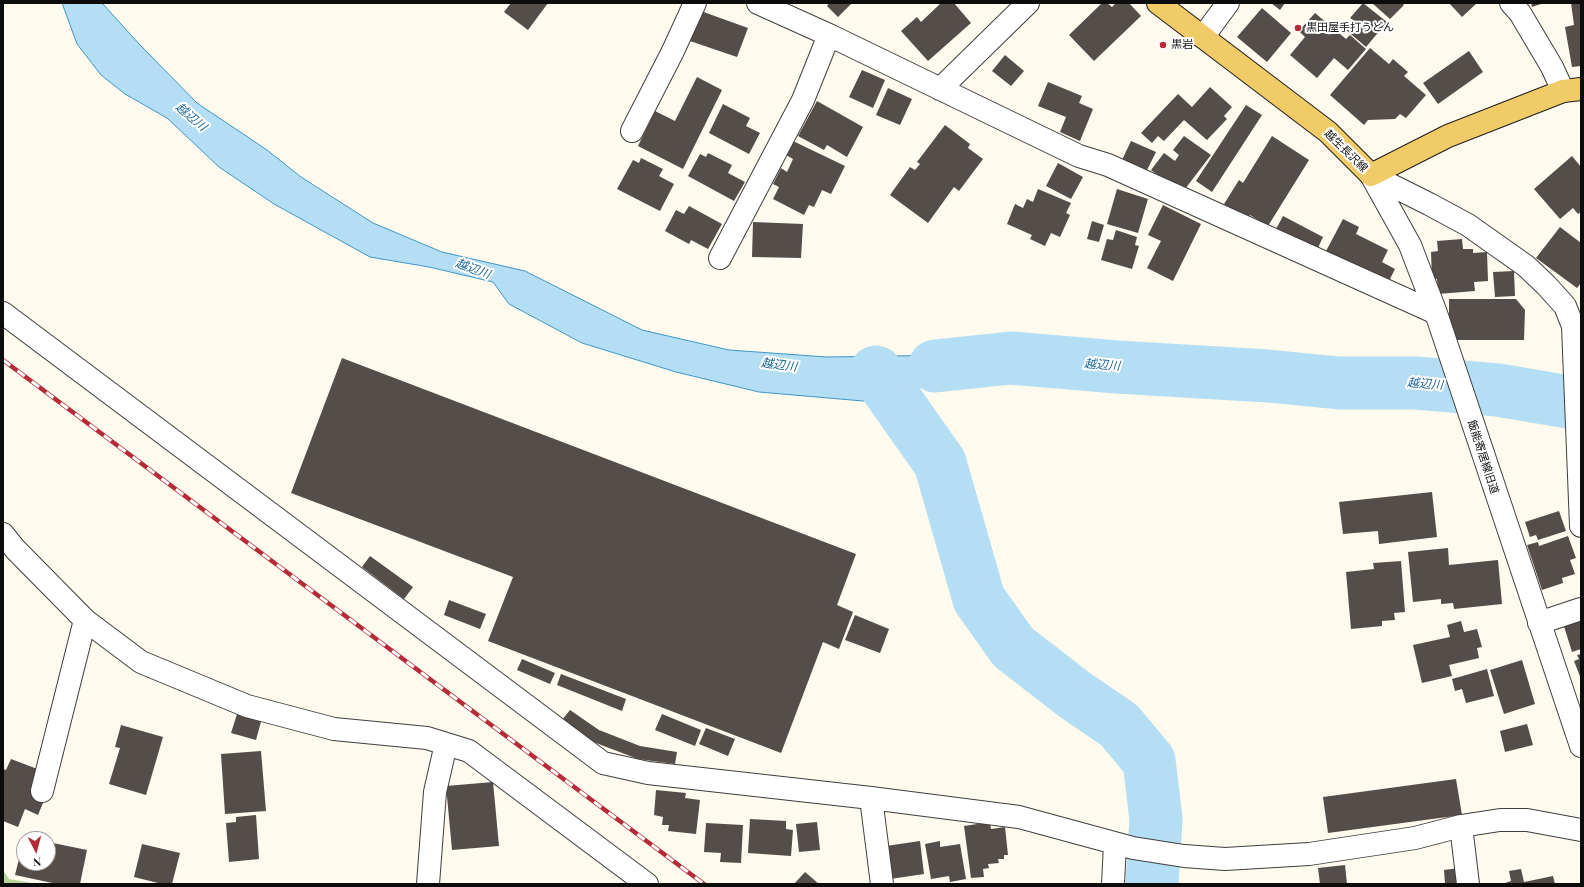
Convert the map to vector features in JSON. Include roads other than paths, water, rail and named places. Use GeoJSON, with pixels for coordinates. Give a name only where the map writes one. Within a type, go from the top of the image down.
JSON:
{"type":"FeatureCollection","features":[{"type":"Feature","properties":{"kind":"main road","name":"越生長沢線"},"geometry":{"type":"LineString","coordinates":[[1158,3],[1328,132],[1371,175],[1448,136],[1572,90]]}},
{"type":"Feature","properties":{"kind":"street"},"geometry":{"type":"LineString","coordinates":[[632,131],[674,50],[695,3]]}},
{"type":"Feature","properties":{"kind":"street"},"geometry":{"type":"LineString","coordinates":[[758,3],[829,35],[1078,156],[1108,165],[1438,319]]}},
{"type":"Feature","properties":{"kind":"street"},"geometry":{"type":"LineString","coordinates":[[940,89],[1028,3]]}},
{"type":"Feature","properties":{"kind":"street"},"geometry":{"type":"LineString","coordinates":[[1203,37],[1228,3]]}},
{"type":"Feature","properties":{"kind":"street"},"geometry":{"type":"LineString","coordinates":[[1511,3],[1520,13],[1548,60],[1572,90]]}},
{"type":"Feature","properties":{"kind":"street"},"geometry":{"type":"LineString","coordinates":[[720,258],[802,100],[829,35]]}},
{"type":"Feature","properties":{"kind":"street"},"geometry":{"type":"LineString","coordinates":[[1371,175],[1429,204],[1468,226],[1526,266],[1565,306],[1573,326],[1578,485],[1581,526]]}},
{"type":"Feature","properties":{"kind":"street","name":"飯能寄居線旧道"},"geometry":{"type":"LineString","coordinates":[[1371,175],[1410,245],[1438,319],[1493,489],[1581,746]]}},
{"type":"Feature","properties":{"kind":"street"},"geometry":{"type":"LineString","coordinates":[[3,313],[603,763],[648,774],[871,798],[1019,817],[1124,846],[1184,856],[1225,859],[1309,854],[1415,838],[1461,826],[1500,820],[1527,820],[1581,830]]}},
{"type":"Feature","properties":{"kind":"street"},"geometry":{"type":"LineString","coordinates":[[3,534],[15,549],[85,620],[141,662],[247,706],[334,729],[427,738],[469,751],[647,884]]}},
{"type":"Feature","properties":{"kind":"street"},"geometry":{"type":"LineString","coordinates":[[1539,623],[1581,609]]}},
{"type":"Feature","properties":{"kind":"street"},"geometry":{"type":"LineString","coordinates":[[42,790],[85,620]]}},
{"type":"Feature","properties":{"kind":"street"},"geometry":{"type":"LineString","coordinates":[[428,884],[435,792],[446,744]]}},
{"type":"Feature","properties":{"kind":"street"},"geometry":{"type":"LineString","coordinates":[[871,798],[882,884]]}},
{"type":"Feature","properties":{"kind":"street"},"geometry":{"type":"LineString","coordinates":[[1461,826],[1468,884]]}},
{"type":"Feature","properties":{"kind":"street"},"geometry":{"type":"LineString","coordinates":[[1113,884],[1124,846]]}},
{"type":"Feature","properties":{"kind":"water"},"geometry":{"type":"Polygon","coordinates":[[[62,3],[102,3],[140,45],[197,103],[267,150],[301,177],[373,223],[442,252],[525,271],[642,330],[729,350],[827,357],[1024,354],[863,401],[759,392],[676,372],[582,343],[509,304],[493,282],[429,267],[370,257],[274,204],[219,167],[167,118],[125,94],[101,75],[77,44],[62,3]]]}},
{"type":"Feature","properties":{"kind":"waterway","name":"越辺川"},"geometry":{"type":"LineString","coordinates":[[935,366],[1011,358],[1117,367],[1268,376],[1339,383],[1416,383],[1498,390],[1581,404]]}},
{"type":"Feature","properties":{"kind":"waterway"},"geometry":{"type":"LineString","coordinates":[[876,372],[940,463],[979,599],[1013,647],[1075,695],[1119,725],[1149,761],[1156,819],[1152,884]]}},
{"type":"Feature","properties":{"kind":"railway"},"geometry":{"type":"LineString","coordinates":[[3,360],[704,884]]}},
{"type":"Feature","properties":{"kind":"place","name":"黒田屋手打うどん"},"geometry":{"type":"Point","coordinates":[1298,28]}},
{"type":"Feature","properties":{"kind":"place","name":"黒岩"},"geometry":{"type":"Point","coordinates":[1163,45]}}]}
